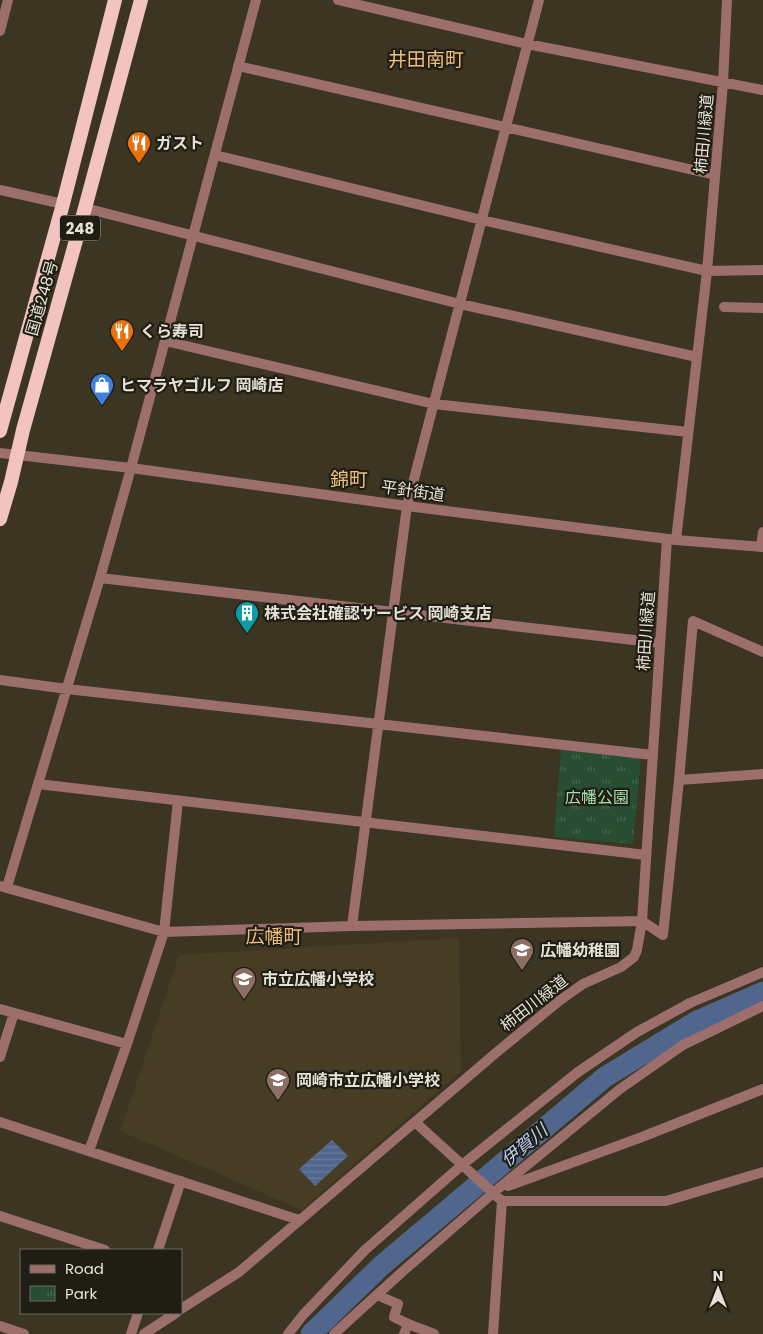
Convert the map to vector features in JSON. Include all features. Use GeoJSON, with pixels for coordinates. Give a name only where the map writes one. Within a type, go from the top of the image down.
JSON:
{"type":"FeatureCollection","features":[{"type":"Feature","properties":{"kind":"highway","name":"国道248号"},"geometry":{"type":"LineString","coordinates":[[0,431],[115,0]]}},
{"type":"Feature","properties":{"kind":"highway","name":"国道248号"},"geometry":{"type":"LineString","coordinates":[[0,519],[141,0]]}},
{"type":"Feature","properties":{"kind":"street"},"geometry":{"type":"LineString","coordinates":[[0,31],[8,0]]}},
{"type":"Feature","properties":{"kind":"street"},"geometry":{"type":"LineString","coordinates":[[256,0],[100,578],[38,784],[3,887],[164,932],[352,926],[642,921],[663,934],[693,621],[763,652]]}},
{"type":"Feature","properties":{"kind":"street"},"geometry":{"type":"LineString","coordinates":[[338,0],[527,44],[763,90]]}},
{"type":"Feature","properties":{"kind":"street"},"geometry":{"type":"LineString","coordinates":[[352,926],[407,506],[539,0]]}},
{"type":"Feature","properties":{"kind":"street","name":"柿田川緑道"},"geometry":{"type":"LineString","coordinates":[[182,1308],[239,1272],[496,1052],[559,1001],[583,984],[621,967],[634,957],[637,950],[642,921],[660,643],[671,540],[688,432],[707,271],[723,83],[727,0]]}},
{"type":"Feature","properties":{"kind":"street"},"geometry":{"type":"LineString","coordinates":[[238,66],[715,175]]}},
{"type":"Feature","properties":{"kind":"street"},"geometry":{"type":"LineString","coordinates":[[214,155],[482,220],[707,271],[763,270]]}},
{"type":"Feature","properties":{"kind":"street"},"geometry":{"type":"LineString","coordinates":[[0,190],[62,204]]}},
{"type":"Feature","properties":{"kind":"street"},"geometry":{"type":"LineString","coordinates":[[85,208],[460,304],[697,357]]}},
{"type":"Feature","properties":{"kind":"street"},"geometry":{"type":"LineString","coordinates":[[724,307],[763,308]]}},
{"type":"Feature","properties":{"kind":"street"},"geometry":{"type":"LineString","coordinates":[[165,341],[434,404],[688,432]]}},
{"type":"Feature","properties":{"kind":"street","name":"平針街道"},"geometry":{"type":"LineString","coordinates":[[0,453],[131,468],[671,540],[762,547]]}},
{"type":"Feature","properties":{"kind":"street"},"geometry":{"type":"LineString","coordinates":[[762,547],[763,532]]}},
{"type":"Feature","properties":{"kind":"street"},"geometry":{"type":"LineString","coordinates":[[100,578],[660,643]]}},
{"type":"Feature","properties":{"kind":"street"},"geometry":{"type":"LineString","coordinates":[[0,680],[653,755]]}},
{"type":"Feature","properties":{"kind":"street"},"geometry":{"type":"LineString","coordinates":[[679,780],[763,774]]}},
{"type":"Feature","properties":{"kind":"street"},"geometry":{"type":"LineString","coordinates":[[38,784],[646,855]]}},
{"type":"Feature","properties":{"kind":"street"},"geometry":{"type":"LineString","coordinates":[[89,1151],[128,1044],[164,932],[178,801]]}},
{"type":"Feature","properties":{"kind":"street"},"geometry":{"type":"LineString","coordinates":[[288,1334],[303,1315],[365,1250],[462,1164],[578,1072],[637,1032],[690,1003],[763,972]]}},
{"type":"Feature","properties":{"kind":"street"},"geometry":{"type":"LineString","coordinates":[[334,1334],[497,1191],[627,1083],[682,1045],[763,1006]]}},
{"type":"Feature","properties":{"kind":"street"},"geometry":{"type":"LineString","coordinates":[[0,1009],[128,1044]]}},
{"type":"Feature","properties":{"kind":"street"},"geometry":{"type":"LineString","coordinates":[[0,1057],[14,1013]]}},
{"type":"Feature","properties":{"kind":"street"},"geometry":{"type":"LineString","coordinates":[[497,1191],[763,1089]]}},
{"type":"Feature","properties":{"kind":"street"},"geometry":{"type":"LineString","coordinates":[[0,1122],[300,1220]]}},
{"type":"Feature","properties":{"kind":"street"},"geometry":{"type":"LineString","coordinates":[[415,1122],[462,1164],[497,1191],[502,1201],[493,1334]]}},
{"type":"Feature","properties":{"kind":"street"},"geometry":{"type":"LineString","coordinates":[[502,1201],[666,1200],[763,1172]]}},
{"type":"Feature","properties":{"kind":"street"},"geometry":{"type":"LineString","coordinates":[[158,1249],[181,1182]]}},
{"type":"Feature","properties":{"kind":"street"},"geometry":{"type":"LineString","coordinates":[[0,1216],[102,1249]]}},
{"type":"Feature","properties":{"kind":"street"},"geometry":{"type":"LineString","coordinates":[[377,1295],[398,1304],[394,1318],[406,1329],[434,1334]]}},
{"type":"Feature","properties":{"kind":"street"},"geometry":{"type":"LineString","coordinates":[[131,1334],[138,1314]]}},
{"type":"Feature","properties":{"kind":"street"},"geometry":{"type":"LineString","coordinates":[[144,1334],[174,1314]]}},
{"type":"Feature","properties":{"kind":"street"},"geometry":{"type":"LineString","coordinates":[[0,1326],[24,1334]]}},
{"type":"Feature","properties":{"kind":"shaded area","name":"岡崎市立広幡小学校"},"geometry":{"type":"Polygon","coordinates":[[[459,938],[461,1071],[302,1210],[120,1131],[179,955],[459,938]]]}},
{"type":"Feature","properties":{"kind":"green space","name":"広幡公園"},"geometry":{"type":"Polygon","coordinates":[[[561,749],[641,758],[633,844],[554,837],[561,749]]]}},
{"type":"Feature","properties":{"kind":"water"},"geometry":{"type":"Polygon","coordinates":[[[332,1140],[348,1156],[315,1186],[299,1169],[332,1140]]]}},
{"type":"Feature","properties":{"kind":"waterway","name":"伊賀川"},"geometry":{"type":"LineString","coordinates":[[311,1334],[381,1266],[605,1077],[697,1021],[763,992]]}},
{"type":"Feature","properties":{"kind":"place","name":"ガスト"},"geometry":{"type":"Point","coordinates":[139,164]}},
{"type":"Feature","properties":{"kind":"place","name":"くら寿司"},"geometry":{"type":"Point","coordinates":[122,352]}},
{"type":"Feature","properties":{"kind":"place","name":"ヒマラヤゴルフ 岡崎店"},"geometry":{"type":"Point","coordinates":[102,406]}},
{"type":"Feature","properties":{"kind":"place","name":"株式会社確認サービス 岡崎支店"},"geometry":{"type":"Point","coordinates":[247,634]}},
{"type":"Feature","properties":{"kind":"place","name":"広幡幼稚園"},"geometry":{"type":"Point","coordinates":[522,971]}},
{"type":"Feature","properties":{"kind":"place","name":"市立広幡小学校"},"geometry":{"type":"Point","coordinates":[244,1000]}},
{"type":"Feature","properties":{"kind":"place","name":"岡崎市立広幡小学校"},"geometry":{"type":"Point","coordinates":[278,1101]}},
{"type":"Feature","properties":{"kind":"district","name":"井田南町"},"geometry":{"type":"Point","coordinates":[426,59]}},
{"type":"Feature","properties":{"kind":"district","name":"錦町"},"geometry":{"type":"Point","coordinates":[349,479]}},
{"type":"Feature","properties":{"kind":"district","name":"広幡町"},"geometry":{"type":"Point","coordinates":[274,936]}}]}
